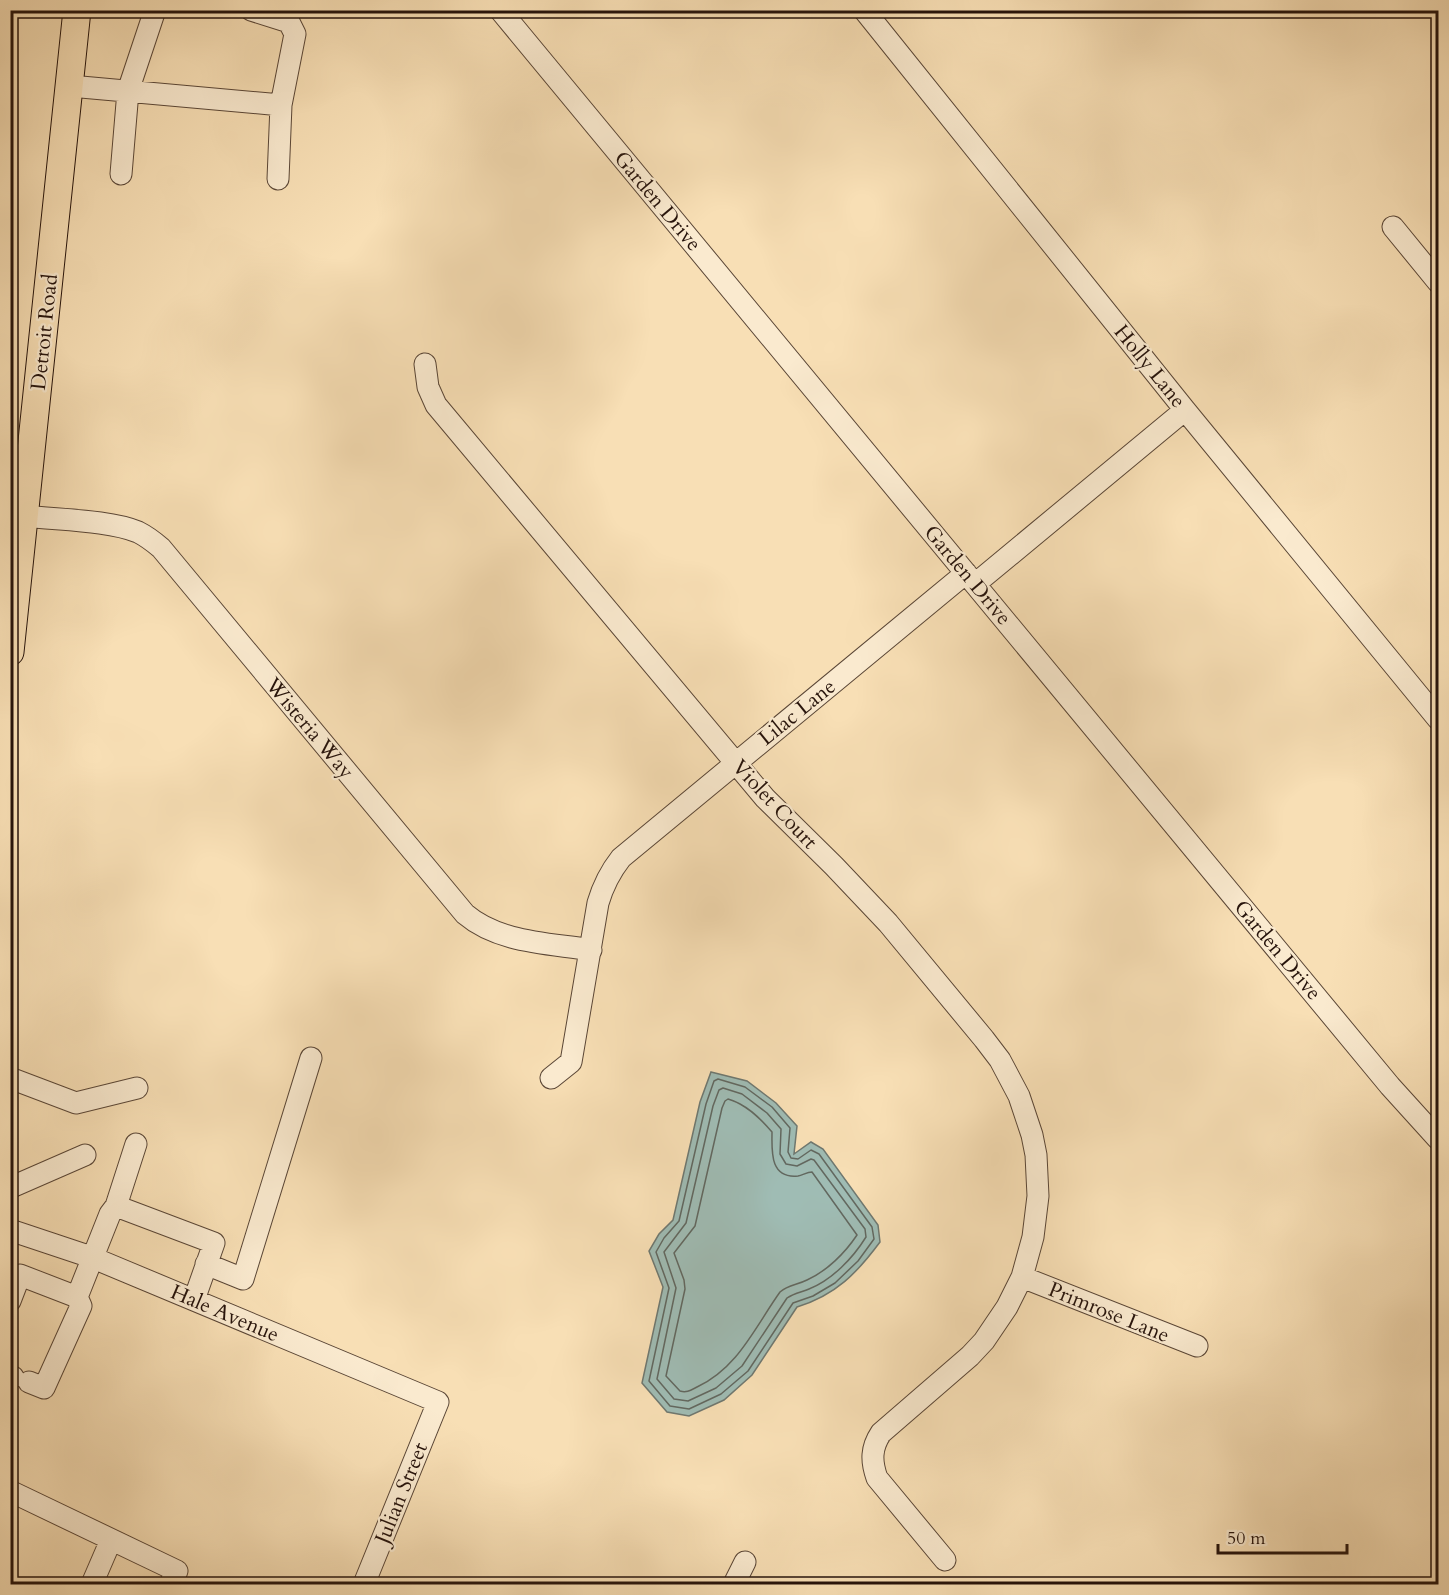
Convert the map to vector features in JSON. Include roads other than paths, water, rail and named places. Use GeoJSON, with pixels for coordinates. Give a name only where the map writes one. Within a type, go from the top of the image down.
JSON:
{"type":"FeatureCollection","features":[{"type":"Feature","properties":{"kind":"main road","name":"Detroit Road"},"geometry":{"type":"LineString","coordinates":[[11,644],[77,10]]}},
{"type":"Feature","properties":{"kind":"street"},"geometry":{"type":"LineString","coordinates":[[121,174],[128,91],[155,10]]}},
{"type":"Feature","properties":{"kind":"street"},"geometry":{"type":"LineString","coordinates":[[251,10],[289,22],[296,34],[281,105],[278,180]]}},
{"type":"Feature","properties":{"kind":"street","name":"Garden Drive"},"geometry":{"type":"LineString","coordinates":[[500,10],[1390,1086],[1438,1139]]}},
{"type":"Feature","properties":{"kind":"street","name":"Holly Lane"},"geometry":{"type":"LineString","coordinates":[[864,10],[1185,410],[1438,719]]}},
{"type":"Feature","properties":{"kind":"street"},"geometry":{"type":"LineString","coordinates":[[70,86],[281,105]]}},
{"type":"Feature","properties":{"kind":"street"},"geometry":{"type":"LineString","coordinates":[[1393,227],[1438,282]]}},
{"type":"Feature","properties":{"kind":"street","name":"Violet Court"},"geometry":{"type":"LineString","coordinates":[[424,364],[428,387],[436,405],[765,798],[888,923],[984,1039],[1010,1077],[1019,1096],[1032,1135],[1038,1176],[1035,1227],[1022,1277],[1007,1307],[984,1341],[970,1356],[881,1433],[872,1454],[877,1478],[945,1560]]}},
{"type":"Feature","properties":{"kind":"street","name":"Lilac Lane"},"geometry":{"type":"LineString","coordinates":[[551,1078],[571,1062],[602,888],[621,858],[736,763],[1185,410]]}},
{"type":"Feature","properties":{"kind":"street","name":"Wisteria Way"},"geometry":{"type":"LineString","coordinates":[[25,516],[119,526],[138,532],[150,539],[161,548],[465,914],[475,923],[493,933],[591,950]]}},
{"type":"Feature","properties":{"kind":"street"},"geometry":{"type":"LineString","coordinates":[[206,1264],[243,1279],[311,1058]]}},
{"type":"Feature","properties":{"kind":"street"},"geometry":{"type":"LineString","coordinates":[[10,1078],[76,1103],[137,1088]]}},
{"type":"Feature","properties":{"kind":"street"},"geometry":{"type":"LineString","coordinates":[[18,1379],[44,1388],[81,1306],[77,1297],[91,1257],[110,1214],[116,1206],[136,1144]]}},
{"type":"Feature","properties":{"kind":"street"},"geometry":{"type":"LineString","coordinates":[[12,1190],[85,1155]]}},
{"type":"Feature","properties":{"kind":"street"},"geometry":{"type":"LineString","coordinates":[[116,1206],[214,1243],[194,1300]]}},
{"type":"Feature","properties":{"kind":"street","name":"Hale Avenue"},"geometry":{"type":"LineString","coordinates":[[10,1230],[91,1257],[438,1402]]}},
{"type":"Feature","properties":{"kind":"street"},"geometry":{"type":"LineString","coordinates":[[10,1301],[20,1275],[77,1297]]}},
{"type":"Feature","properties":{"kind":"street","name":"Primrose Lane"},"geometry":{"type":"LineString","coordinates":[[1022,1277],[1197,1347]]}},
{"type":"Feature","properties":{"kind":"street","name":"Julian Street"},"geometry":{"type":"LineString","coordinates":[[363,1584],[438,1402]]}},
{"type":"Feature","properties":{"kind":"street"},"geometry":{"type":"LineString","coordinates":[[10,1491],[177,1571],[171,1584]]}},
{"type":"Feature","properties":{"kind":"street"},"geometry":{"type":"LineString","coordinates":[[92,1584],[111,1540]]}},
{"type":"Feature","properties":{"kind":"street"},"geometry":{"type":"LineString","coordinates":[[734,1584],[745,1563]]}},
{"type":"Feature","properties":{"kind":"water"},"geometry":{"type":"Polygon","coordinates":[[[711,1072],[747,1081],[776,1103],[797,1126],[794,1154],[811,1142],[823,1149],[878,1225],[880,1242],[863,1264],[844,1282],[823,1296],[797,1307],[752,1375],[724,1400],[689,1416],[667,1412],[642,1383],[663,1287],[649,1251],[659,1234],[673,1220],[700,1102],[711,1072]]]}}]}
